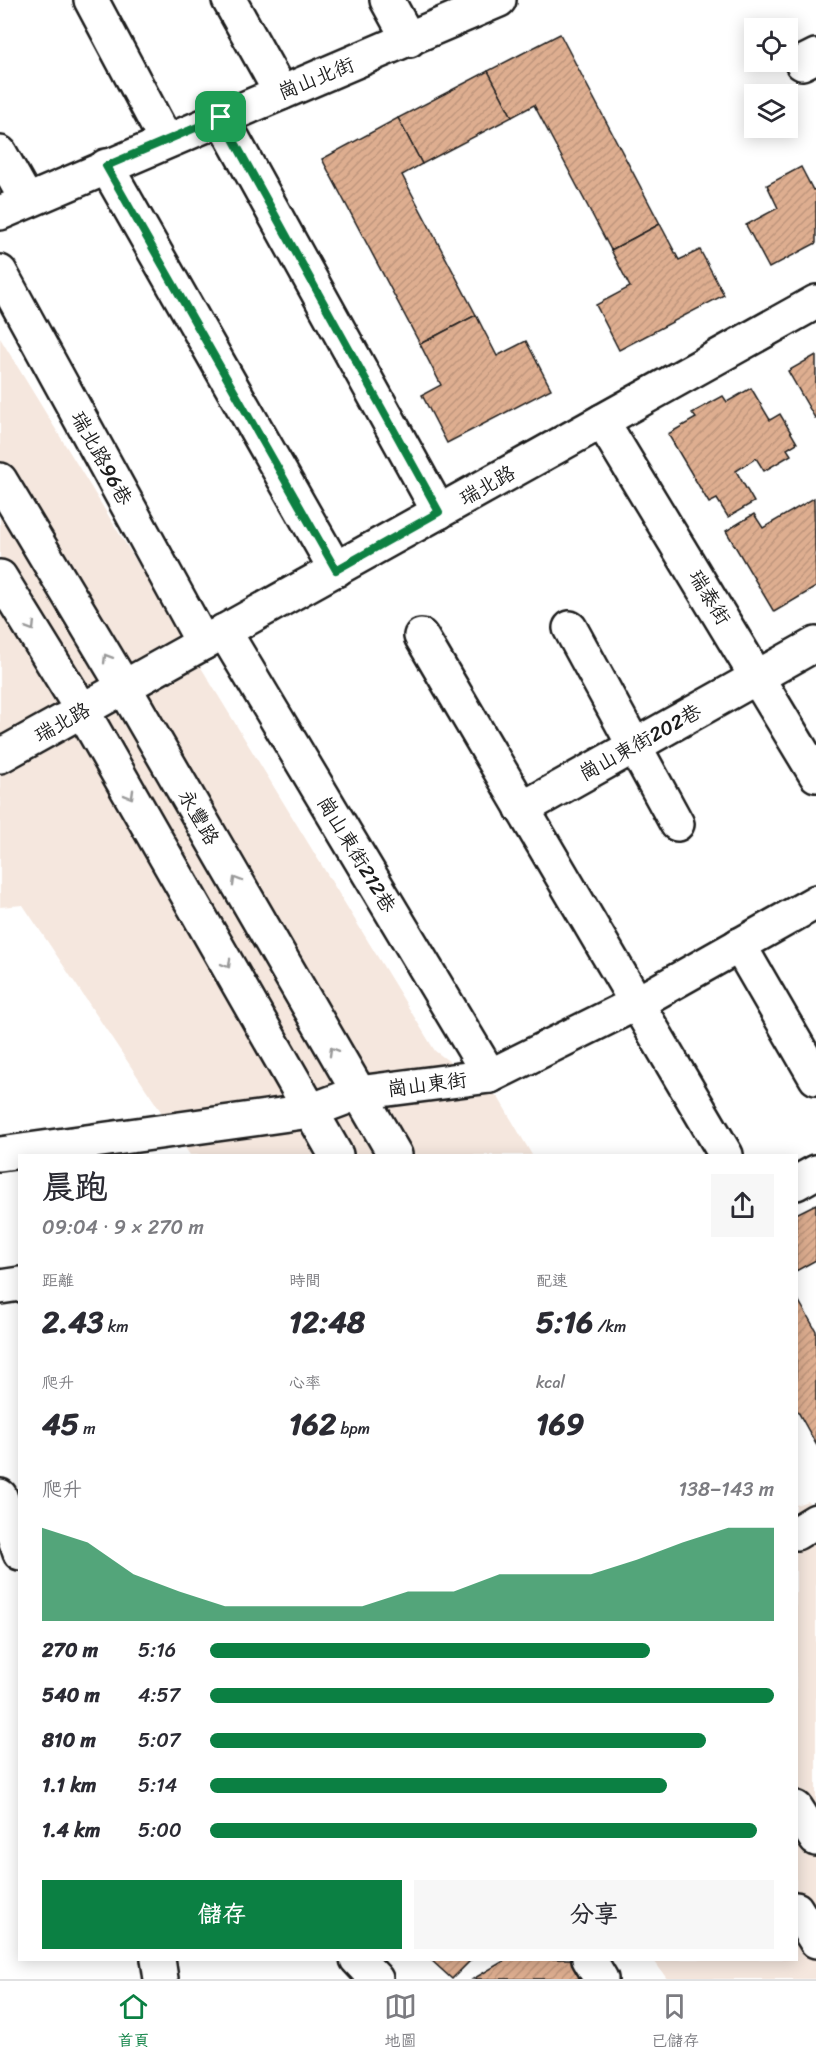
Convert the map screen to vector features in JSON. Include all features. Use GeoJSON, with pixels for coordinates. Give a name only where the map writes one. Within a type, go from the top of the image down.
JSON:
{"type":"FeatureCollection","features":[{"type":"Feature","properties":{"kind":"street"},"geometry":{"type":"LineString","coordinates":[[91,0],[166,141]]}},
{"type":"Feature","properties":{"kind":"street"},"geometry":{"type":"LineString","coordinates":[[229,0],[281,93]]}},
{"type":"Feature","properties":{"kind":"street"},"geometry":{"type":"LineString","coordinates":[[387,0],[409,40]]}},
{"type":"Feature","properties":{"kind":"street","name":"崗山北街"},"geometry":{"type":"LineString","coordinates":[[14,207],[499,0]]}},
{"type":"Feature","properties":{"kind":"street"},"geometry":{"type":"LineString","coordinates":[[221,117],[439,512]]}},
{"type":"Feature","properties":{"kind":"street"},"geometry":{"type":"LineString","coordinates":[[0,153],[14,207]]}},
{"type":"Feature","properties":{"kind":"street"},"geometry":{"type":"LineString","coordinates":[[106,166],[336,570]]}},
{"type":"Feature","properties":{"kind":"street","name":"瑞北路96巷"},"geometry":{"type":"LineString","coordinates":[[0,272],[214,637]]}},
{"type":"Feature","properties":{"kind":"street","name":"瑞北路"},"geometry":{"type":"LineString","coordinates":[[0,756],[816,302]]}},
{"type":"Feature","properties":{"kind":"street","name":"瑞泰街"},"geometry":{"type":"LineString","coordinates":[[602,421],[816,775]]}},
{"type":"Feature","properties":{"kind":"street","name":"永豐路"},"geometry":{"type":"LineString","coordinates":[[0,480],[124,687],[394,1154]]}},
{"type":"Feature","properties":{"kind":"street"},"geometry":{"type":"LineString","coordinates":[[0,577],[82,710],[335,1154]]}},
{"type":"Feature","properties":{"kind":"street"},"geometry":{"type":"LineString","coordinates":[[570,628],[677,824]]}},
{"type":"Feature","properties":{"kind":"street"},"geometry":{"type":"LineString","coordinates":[[421,636],[725,1154]]}},
{"type":"Feature","properties":{"kind":"street","name":"崗山東街212巷"},"geometry":{"type":"LineString","coordinates":[[214,637],[490,1076]]}},
{"type":"Feature","properties":{"kind":"street","name":"崗山東街202巷"},"geometry":{"type":"LineString","coordinates":[[522,809],[816,644]]}},
{"type":"Feature","properties":{"kind":"street","name":"崗山東街"},"geometry":{"type":"LineString","coordinates":[[0,1154],[310,1111],[358,1093],[490,1076],[638,1003],[816,902]]}},
{"type":"Feature","properties":{"kind":"street"},"geometry":{"type":"LineString","coordinates":[[739,945],[816,1078]]}},
{"type":"Feature","properties":{"kind":"street"},"geometry":{"type":"LineString","coordinates":[[798,1182],[816,1172]]}},
{"type":"Feature","properties":{"kind":"street"},"geometry":{"type":"LineString","coordinates":[[0,1287],[18,1284]]}},
{"type":"Feature","properties":{"kind":"street"},"geometry":{"type":"LineString","coordinates":[[0,1496],[18,1547]]}},
{"type":"Feature","properties":{"kind":"street"},"geometry":{"type":"LineString","coordinates":[[798,1532],[816,1521]]}},
{"type":"Feature","properties":{"kind":"street"},"geometry":{"type":"LineString","coordinates":[[798,1811],[816,1839]]}},
{"type":"Feature","properties":{"kind":"street"},"geometry":{"type":"LineString","coordinates":[[798,1912],[816,1941]]}},
{"type":"Feature","properties":{"kind":"street"},"geometry":{"type":"LineString","coordinates":[[158,1961],[161,1979]]}},
{"type":"Feature","properties":{"kind":"street"},"geometry":{"type":"LineString","coordinates":[[359,1961],[376,1979]]}},
{"type":"Feature","properties":{"kind":"street"},"geometry":{"type":"LineString","coordinates":[[591,1961],[601,1979]]}},
{"type":"Feature","properties":{"kind":"shaded area"},"geometry":{"type":"Polygon","coordinates":[[[0,338],[435,1051],[498,1097],[531,1154],[189,1154],[23,905],[0,907],[0,338]]]}},
{"type":"Feature","properties":{"kind":"shaded area"},"geometry":{"type":"Polygon","coordinates":[[[808,1501],[816,1516],[816,1979],[667,1979],[654,1961],[798,1961],[798,1504],[808,1501]]]}},
{"type":"Feature","properties":{"kind":"building"},"geometry":{"type":"Polygon","coordinates":[[[560,34],[660,224],[611,250],[534,105],[512,117],[488,71],[560,34]]]}},
{"type":"Feature","properties":{"kind":"building"},"geometry":{"type":"Polygon","coordinates":[[[488,71],[512,117],[422,164],[398,118],[488,71]]]}},
{"type":"Feature","properties":{"kind":"building"},"geometry":{"type":"Polygon","coordinates":[[[398,118],[422,164],[402,175],[476,315],[420,344],[322,159],[398,118]]]}},
{"type":"Feature","properties":{"kind":"building"},"geometry":{"type":"Polygon","coordinates":[[[801,167],[813,190],[816,189],[816,243],[769,268],[746,225],[778,208],[767,185],[801,167]]]}},
{"type":"Feature","properties":{"kind":"building"},"geometry":{"type":"Polygon","coordinates":[[[660,224],[679,260],[700,250],[724,295],[619,350],[596,305],[630,287],[611,250],[660,224]]]}},
{"type":"Feature","properties":{"kind":"building"},"geometry":{"type":"Polygon","coordinates":[[[476,315],[497,356],[526,341],[551,389],[447,443],[422,395],[441,385],[420,344],[476,315]]]}},
{"type":"Feature","properties":{"kind":"building"},"geometry":{"type":"Polygon","coordinates":[[[816,355],[816,418],[815,418],[788,371],[816,355]]]}},
{"type":"Feature","properties":{"kind":"building"},"geometry":{"type":"Polygon","coordinates":[[[751,388],[770,420],[780,414],[797,443],[787,449],[791,455],[764,471],[756,458],[736,471],[754,502],[728,517],[717,499],[709,503],[668,434],[696,418],[692,413],[723,396],[727,402],[751,388]]]}},
{"type":"Feature","properties":{"kind":"building"},"geometry":{"type":"Polygon","coordinates":[[[814,498],[816,587],[774,612],[726,531],[754,514],[763,528],[814,498]]]}},
{"type":"Feature","properties":{"kind":"building"},"geometry":{"type":"Polygon","coordinates":[[[816,1204],[816,1260],[798,1270],[798,1213],[816,1204]]]}},
{"type":"Feature","properties":{"kind":"building"},"geometry":{"type":"Polygon","coordinates":[[[798,1300],[816,1331],[816,1444],[798,1412],[798,1300]]]}},
{"type":"Feature","properties":{"kind":"building"},"geometry":{"type":"Polygon","coordinates":[[[432,1961],[470,1961],[452,1979],[432,1961]]]}},
{"type":"Feature","properties":{"kind":"building"},"geometry":{"type":"Polygon","coordinates":[[[504,1961],[577,1961],[588,1979],[473,1979],[504,1961]]]}},
{"type":"Feature","properties":{"kind":"route"},"geometry":{"type":"LineString","coordinates":[[221,117],[439,512],[336,570],[106,166],[221,117]]}}]}
